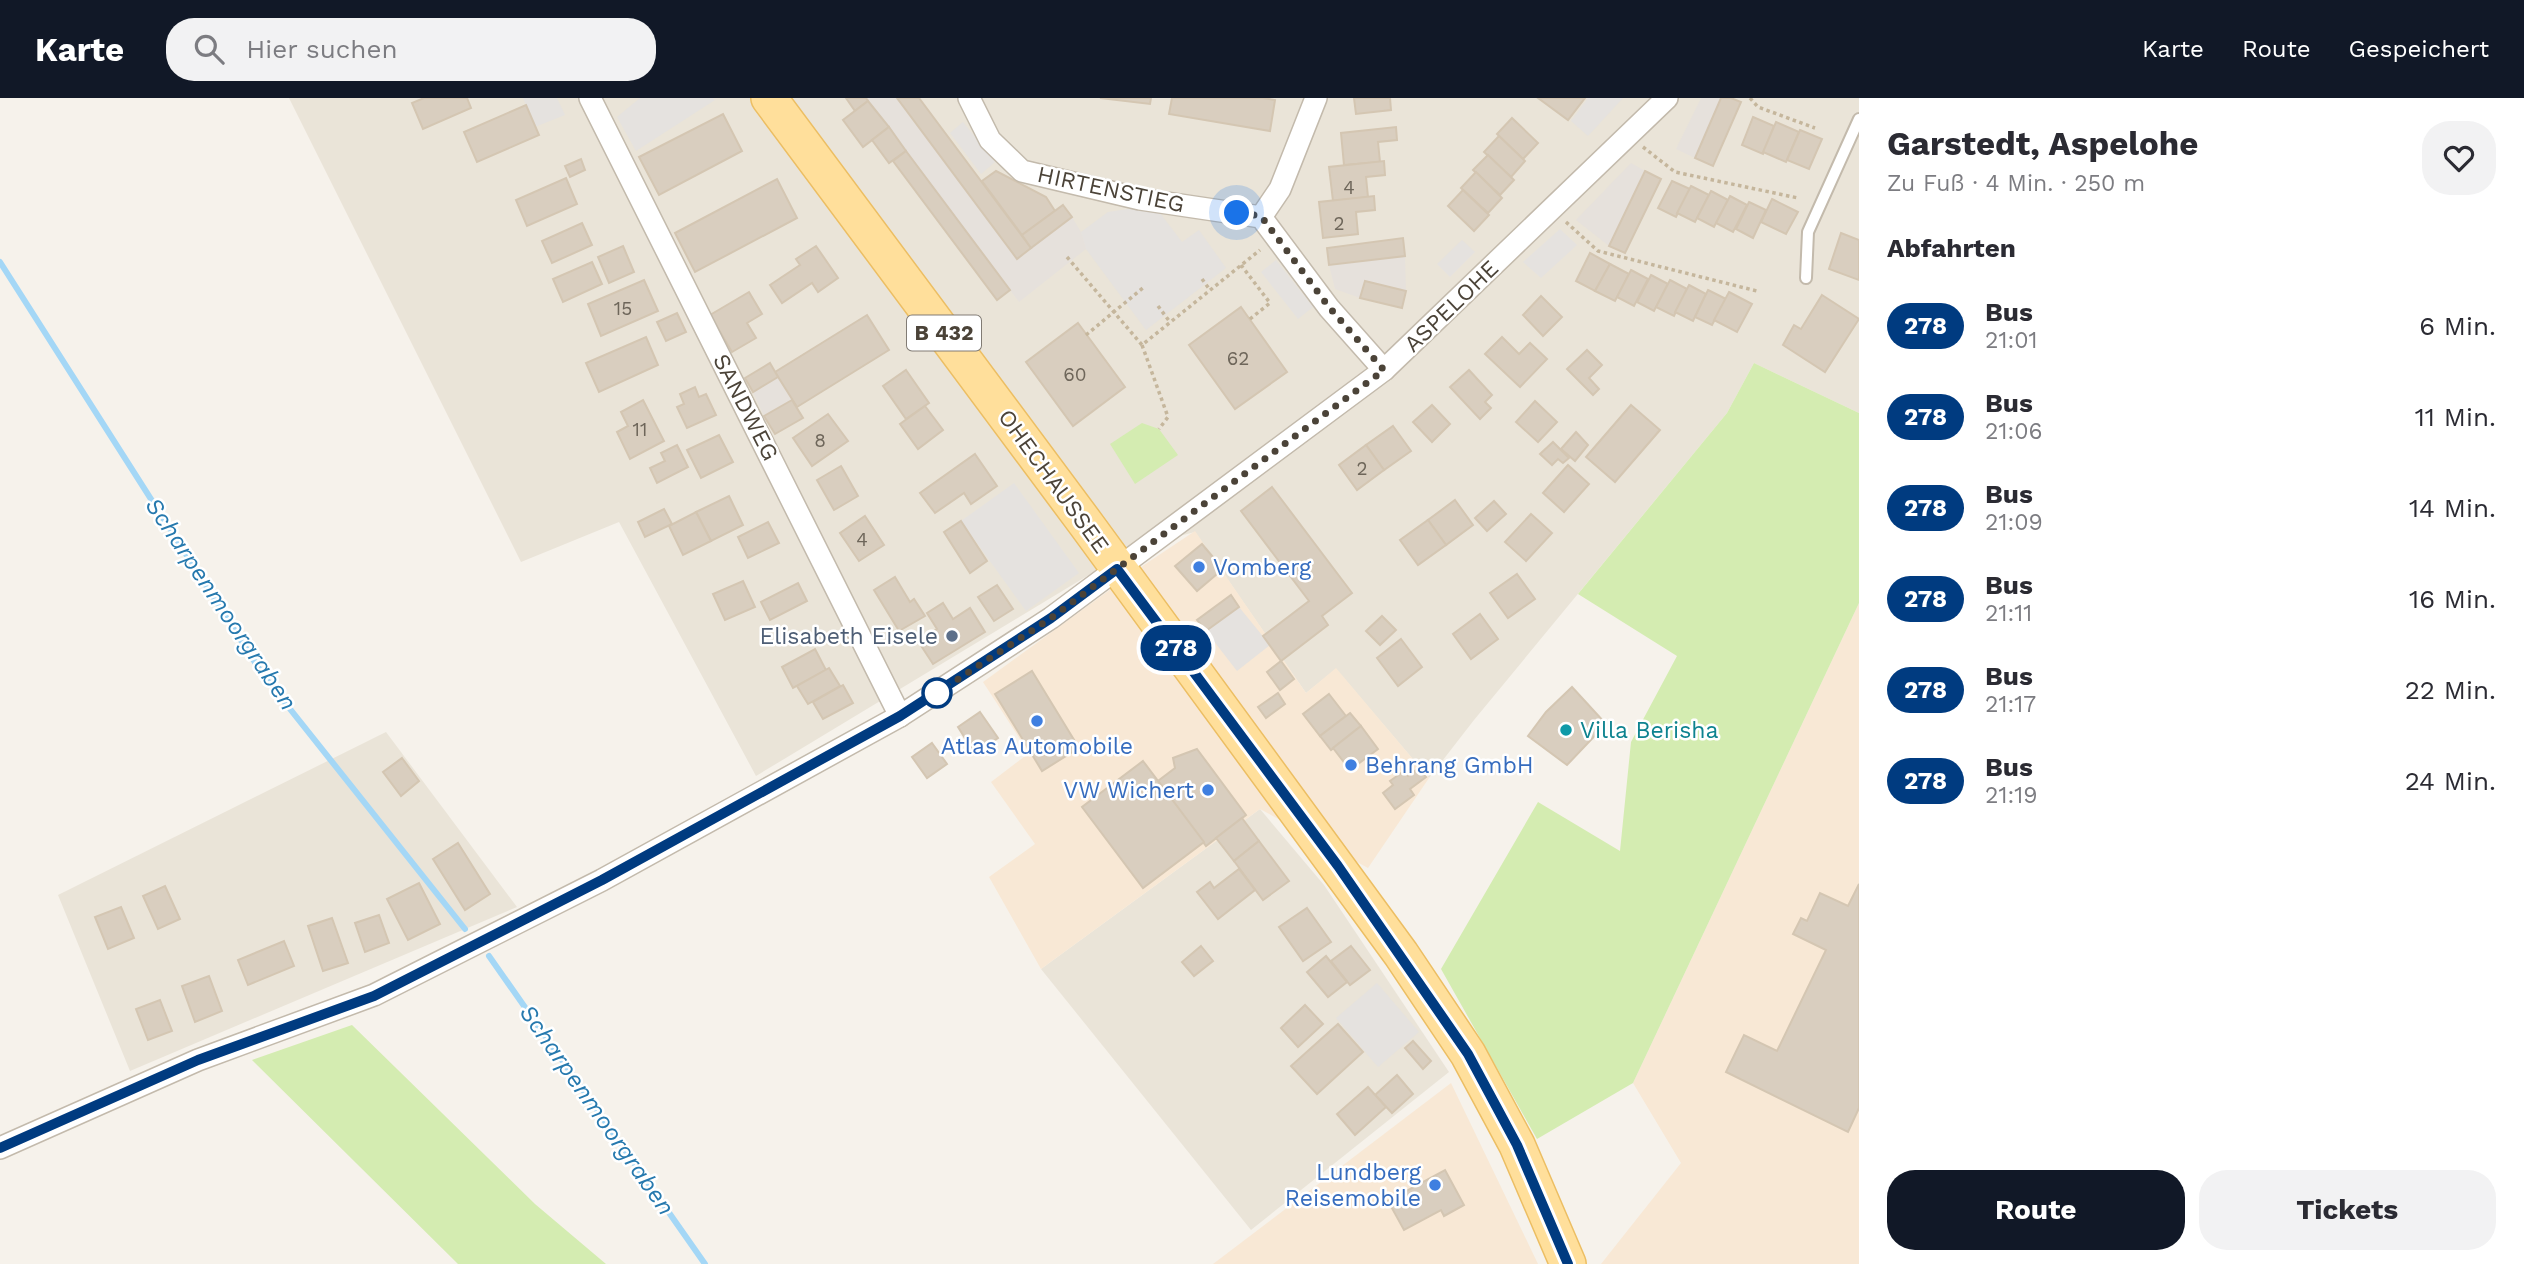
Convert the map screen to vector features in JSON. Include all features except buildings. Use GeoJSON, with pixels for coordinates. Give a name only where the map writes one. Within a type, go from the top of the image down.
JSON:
{"type":"FeatureCollection","features":[{"type":"Feature","properties":{"kind":"main road","name":"OHECHAUSSEE"},"geometry":{"type":"LineString","coordinates":[[769,98],[1338,866],[1468,1054],[1517,1145],[1568,1264]]}},
{"type":"Feature","properties":{"kind":"street","name":"SANDWEG"},"geometry":{"type":"LineString","coordinates":[[590,98],[900,716]]}},
{"type":"Feature","properties":{"kind":"street","name":"HIRTENSTIEG"},"geometry":{"type":"LineString","coordinates":[[969,98],[990,140],[1022,171],[1140,199],[1261,216]]}},
{"type":"Feature","properties":{"kind":"street"},"geometry":{"type":"LineString","coordinates":[[1316,98],[1280,188],[1261,216],[1329,307],[1384,370]]}},
{"type":"Feature","properties":{"kind":"street","name":"ASPELOHE"},"geometry":{"type":"LineString","coordinates":[[0,1148],[198,1060],[374,996],[602,880],[900,716],[1051,618],[1384,370],[1628,135],[1659,101]]}},
{"type":"Feature","properties":{"kind":"lane"},"geometry":{"type":"LineString","coordinates":[[1806,278],[1808,232],[1859,119]]}},
{"type":"Feature","properties":{"kind":"path"},"geometry":{"type":"LineString","coordinates":[[1753,98],[1758,107],[1815,128]]}},
{"type":"Feature","properties":{"kind":"path"},"geometry":{"type":"LineString","coordinates":[[1628,135],[1675,172],[1798,198]]}},
{"type":"Feature","properties":{"kind":"path"},"geometry":{"type":"LineString","coordinates":[[1551,210],[1598,251],[1757,291]]}},
{"type":"Feature","properties":{"kind":"path"},"geometry":{"type":"LineString","coordinates":[[1143,345],[1277,236]]}},
{"type":"Feature","properties":{"kind":"path"},"geometry":{"type":"LineString","coordinates":[[1067,257],[1143,345],[1168,417],[1159,429]]}},
{"type":"Feature","properties":{"kind":"path"},"geometry":{"type":"LineString","coordinates":[[1241,265],[1270,303],[1250,319]]}},
{"type":"Feature","properties":{"kind":"path"},"geometry":{"type":"LineString","coordinates":[[1202,279],[1210,290]]}},
{"type":"Feature","properties":{"kind":"path"},"geometry":{"type":"LineString","coordinates":[[1086,335],[1144,287]]}},
{"type":"Feature","properties":{"kind":"path"},"geometry":{"type":"LineString","coordinates":[[1158,306],[1170,322]]}},
{"type":"Feature","properties":{"kind":"shaded area"},"geometry":{"type":"Polygon","coordinates":[[[289,98],[1859,98],[1859,413],[1754,363],[1727,413],[1429,778],[1336,669],[1306,693],[1195,532],[1135,547],[756,776],[619,522],[521,562],[289,98]]]}},
{"type":"Feature","properties":{"kind":"shaded area"},"geometry":{"type":"Polygon","coordinates":[[[523,98],[557,98],[565,115],[535,127],[523,98]]]}},
{"type":"Feature","properties":{"kind":"shaded area"},"geometry":{"type":"Polygon","coordinates":[[[640,98],[715,100],[636,151],[617,117],[640,98]]]}},
{"type":"Feature","properties":{"kind":"shaded area"},"geometry":{"type":"Polygon","coordinates":[[[866,98],[897,98],[1017,258],[1072,217],[1081,232],[1086,249],[1019,302],[866,98]]]}},
{"type":"Feature","properties":{"kind":"shaded area"},"geometry":{"type":"Polygon","coordinates":[[[1588,98],[1623,98],[1588,136],[1571,121],[1588,98]]]}},
{"type":"Feature","properties":{"kind":"shaded area"},"geometry":{"type":"Polygon","coordinates":[[[1701,98],[1721,98],[1695,158],[1676,149],[1701,98]]]}},
{"type":"Feature","properties":{"kind":"shaded area"},"geometry":{"type":"Polygon","coordinates":[[[963,122],[995,162],[981,174],[950,133],[963,122]]]}},
{"type":"Feature","properties":{"kind":"shaded area"},"geometry":{"type":"Polygon","coordinates":[[[1631,163],[1645,171],[1609,246],[1576,220],[1631,163]]]}},
{"type":"Feature","properties":{"kind":"shaded area"},"geometry":{"type":"Polygon","coordinates":[[[1154,205],[1182,242],[1199,230],[1226,268],[1146,330],[1086,249],[1081,232],[1108,212],[1154,205]]]}},
{"type":"Feature","properties":{"kind":"shaded area"},"geometry":{"type":"Polygon","coordinates":[[[1560,229],[1577,245],[1541,278],[1523,262],[1560,229]]]}},
{"type":"Feature","properties":{"kind":"shaded area"},"geometry":{"type":"Polygon","coordinates":[[[1462,240],[1475,252],[1450,277],[1437,264],[1462,240]]]}},
{"type":"Feature","properties":{"kind":"shaded area"},"geometry":{"type":"Polygon","coordinates":[[[1405,256],[1406,291],[1365,281],[1360,298],[1335,289],[1329,265],[1405,256]]]}},
{"type":"Feature","properties":{"kind":"shaded area"},"geometry":{"type":"Polygon","coordinates":[[[1276,260],[1313,307],[1298,319],[1261,272],[1276,260]]]}},
{"type":"Feature","properties":{"kind":"shaded area"},"geometry":{"type":"Polygon","coordinates":[[[778,377],[792,400],[764,416],[753,392],[778,377]]]}},
{"type":"Feature","properties":{"kind":"shaded area"},"geometry":{"type":"Polygon","coordinates":[[[1014,483],[1079,573],[1026,611],[961,521],[1014,483]]]}},
{"type":"Feature","properties":{"kind":"shaded area"},"geometry":{"type":"Polygon","coordinates":[[[1195,531],[1306,693],[1336,668],[1429,778],[1368,868],[1260,809],[1041,969],[989,877],[1035,844],[991,782],[1029,753],[983,682],[1195,531]]]}},
{"type":"Feature","properties":{"kind":"shaded area"},"geometry":{"type":"Polygon","coordinates":[[[1859,603],[1859,1264],[1601,1264],[1681,1163],[1633,1083],[1859,603]]]}},
{"type":"Feature","properties":{"kind":"shaded area"},"geometry":{"type":"Polygon","coordinates":[[[1239,607],[1270,645],[1237,671],[1206,631],[1239,607]]]}},
{"type":"Feature","properties":{"kind":"shaded area"},"geometry":{"type":"Polygon","coordinates":[[[386,732],[517,907],[130,1071],[58,895],[386,732]]]}},
{"type":"Feature","properties":{"kind":"shaded area"},"geometry":{"type":"Polygon","coordinates":[[[1260,809],[1324,885],[1449,1072],[1251,1230],[1041,969],[1260,809]]]}},
{"type":"Feature","properties":{"kind":"shaded area"},"geometry":{"type":"Polygon","coordinates":[[[1377,983],[1419,1032],[1378,1067],[1336,1018],[1377,983]]]}},
{"type":"Feature","properties":{"kind":"shaded area"},"geometry":{"type":"Polygon","coordinates":[[[1451,1083],[1538,1264],[1213,1264],[1451,1083]]]}},
{"type":"Feature","properties":{"kind":"green space"},"geometry":{"type":"Polygon","coordinates":[[[1754,363],[1859,413],[1859,603],[1633,1083],[1537,1139],[1441,969],[1538,802],[1620,851],[1631,742],[1677,656],[1578,594],[1727,413],[1754,363]]]}},
{"type":"Feature","properties":{"kind":"green space"},"geometry":{"type":"Polygon","coordinates":[[[1142,423],[1159,429],[1178,455],[1135,484],[1110,444],[1142,423]]]}},
{"type":"Feature","properties":{"kind":"green space"},"geometry":{"type":"Polygon","coordinates":[[[352,1025],[535,1204],[606,1264],[458,1264],[252,1060],[352,1025]]]}},
{"type":"Feature","properties":{"kind":"waterway","name":"Scharpenmoorgraben"},"geometry":{"type":"LineString","coordinates":[[0,262],[263,675],[465,929]]}},
{"type":"Feature","properties":{"kind":"waterway","name":"Scharpenmoorgraben"},"geometry":{"type":"LineString","coordinates":[[489,956],[705,1264]]}},
{"type":"Feature","properties":{"kind":"bus line","name":"278"},"geometry":{"type":"LineString","coordinates":[[0,1148],[198,1060],[374,996],[602,880],[900,716],[1051,618],[1117,569],[1338,866],[1468,1054],[1517,1145],[1568,1264]]}},
{"type":"Feature","properties":{"kind":"place","name":"Vomberg"},"geometry":{"type":"Point","coordinates":[1199,567]}},
{"type":"Feature","properties":{"kind":"place","name":"Elisabeth Eisele"},"geometry":{"type":"Point","coordinates":[952,636]}},
{"type":"Feature","properties":{"kind":"place","name":"Atlas Automobile"},"geometry":{"type":"Point","coordinates":[1037,721]}},
{"type":"Feature","properties":{"kind":"place","name":"Villa Berisha"},"geometry":{"type":"Point","coordinates":[1566,730]}},
{"type":"Feature","properties":{"kind":"place","name":"Behrang GmbH"},"geometry":{"type":"Point","coordinates":[1351,765]}},
{"type":"Feature","properties":{"kind":"place","name":"VW Wichert"},"geometry":{"type":"Point","coordinates":[1208,790]}},
{"type":"Feature","properties":{"kind":"place","name":"Lundberg Reisemobile"},"geometry":{"type":"Point","coordinates":[1435,1185]}},
{"type":"Feature","properties":{"kind":"route"},"geometry":{"type":"LineString","coordinates":[[937,693],[1051,618],[1384,370],[1329,307],[1261,216],[1237,213]]}}]}
